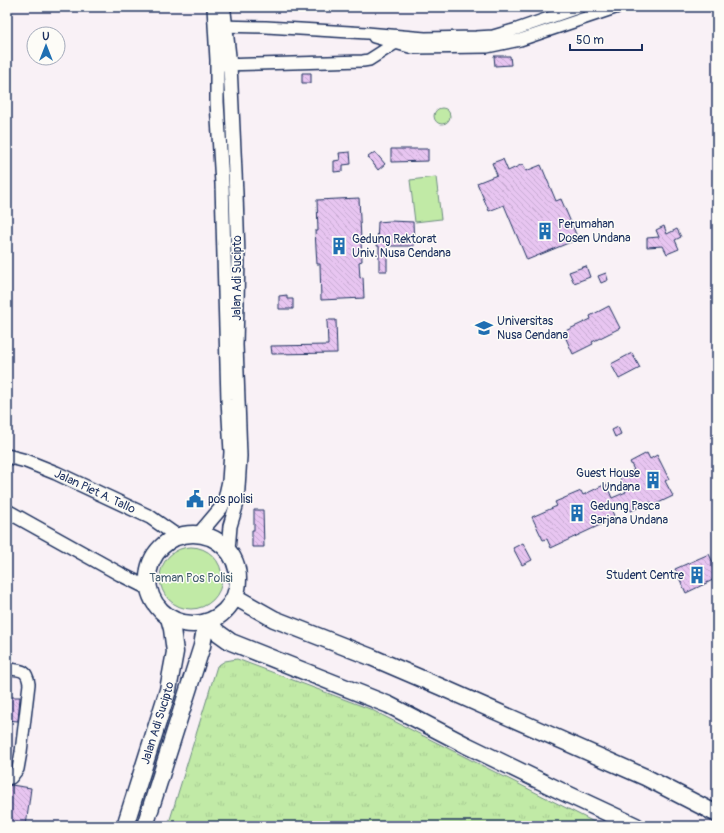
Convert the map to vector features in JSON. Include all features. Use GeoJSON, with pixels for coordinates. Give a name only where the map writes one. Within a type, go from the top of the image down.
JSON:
{"type":"FeatureCollection","features":[{"type":"Feature","properties":{"kind":"highway"},"geometry":{"type":"LineString","coordinates":[[199,534],[220,542],[228,550],[236,564],[238,581],[235,597],[229,608],[220,616],[207,622],[193,625],[181,623],[169,618],[159,610],[152,600],[148,588],[148,572],[153,557],[163,544],[177,536],[199,534]]}},
{"type":"Feature","properties":{"kind":"highway"},"geometry":{"type":"LineString","coordinates":[[235,597],[274,619],[371,657],[645,777],[717,814]]}},
{"type":"Feature","properties":{"kind":"highway","name":"Jalan Adi Sucipto"},"geometry":{"type":"LineString","coordinates":[[125,826],[168,690],[175,652],[169,618]]}},
{"type":"Feature","properties":{"kind":"highway"},"geometry":{"type":"LineString","coordinates":[[207,622],[217,632],[231,642],[389,705],[636,826]]}},
{"type":"Feature","properties":{"kind":"highway","name":"Jalan Adi Sucipto"},"geometry":{"type":"LineString","coordinates":[[145,826],[202,646],[207,622]]}},
{"type":"Feature","properties":{"kind":"main road","name":"Jalan Adi Sucipto"},"geometry":{"type":"LineString","coordinates":[[214,7],[230,65],[238,257],[236,345],[240,456],[237,503],[230,526],[228,550]]}},
{"type":"Feature","properties":{"kind":"main road","name":"Jalan Adi Sucipto"},"geometry":{"type":"LineString","coordinates":[[199,534],[221,508],[225,499],[229,481],[231,452],[228,400],[222,184],[217,102],[217,65],[220,26],[224,12],[221,7]]}},
{"type":"Feature","properties":{"kind":"main road","name":"Jalan Piet A. Tallo"},"geometry":{"type":"LineString","coordinates":[[7,456],[26,461],[56,473],[150,516],[177,536]]}},
{"type":"Feature","properties":{"kind":"main road"},"geometry":{"type":"LineString","coordinates":[[7,511],[148,588]]}},
{"type":"Feature","properties":{"kind":"street"},"geometry":{"type":"LineString","coordinates":[[519,34],[580,7]]}},
{"type":"Feature","properties":{"kind":"street"},"geometry":{"type":"LineString","coordinates":[[367,33],[376,39],[412,48],[426,43],[519,34],[618,7]]}},
{"type":"Feature","properties":{"kind":"street"},"geometry":{"type":"LineString","coordinates":[[220,26],[367,33],[426,43]]}},
{"type":"Feature","properties":{"kind":"street"},"geometry":{"type":"LineString","coordinates":[[217,65],[363,61],[369,60],[394,44]]}},
{"type":"Feature","properties":{"kind":"street"},"geometry":{"type":"LineString","coordinates":[[7,669],[25,672],[28,676],[29,684],[18,769],[11,778],[7,779]]}},
{"type":"Feature","properties":{"kind":"green space"},"geometry":{"type":"Polygon","coordinates":[[[439,108],[445,108],[450,113],[448,122],[445,124],[439,124],[434,119],[434,113],[439,108]]]}},
{"type":"Feature","properties":{"kind":"green space"},"geometry":{"type":"Polygon","coordinates":[[[436,177],[441,219],[415,222],[410,180],[436,177]]]}},
{"type":"Feature","properties":{"kind":"green space","name":"Taman Pos Polisi"},"geometry":{"type":"Polygon","coordinates":[[[191,547],[203,549],[213,556],[220,566],[222,578],[220,590],[213,600],[203,607],[191,609],[179,607],[169,600],[162,590],[160,578],[162,566],[169,556],[179,549],[191,547]]]}},
{"type":"Feature","properties":{"kind":"green space"},"geometry":{"type":"Polygon","coordinates":[[[237,659],[370,709],[602,826],[168,826],[217,666],[225,661],[237,659]]]}},
{"type":"Feature","properties":{"kind":"building"},"geometry":{"type":"Polygon","coordinates":[[[494,56],[510,56],[511,65],[495,66],[494,56]]]}},
{"type":"Feature","properties":{"kind":"building"},"geometry":{"type":"Polygon","coordinates":[[[302,73],[311,73],[311,83],[302,83],[302,73]]]}},
{"type":"Feature","properties":{"kind":"building"},"geometry":{"type":"Polygon","coordinates":[[[391,149],[428,149],[428,161],[391,162],[391,149]]]}},
{"type":"Feature","properties":{"kind":"building"},"geometry":{"type":"Polygon","coordinates":[[[350,152],[351,164],[343,165],[343,171],[334,172],[334,161],[340,160],[339,153],[350,152]]]}},
{"type":"Feature","properties":{"kind":"building"},"geometry":{"type":"Polygon","coordinates":[[[375,152],[385,164],[378,170],[368,157],[375,152]]]}},
{"type":"Feature","properties":{"kind":"building"},"geometry":{"type":"Polygon","coordinates":[[[503,159],[508,171],[523,164],[526,171],[541,165],[556,201],[561,199],[578,239],[527,260],[504,205],[489,211],[477,183],[497,175],[492,163],[503,159]]]}},
{"type":"Feature","properties":{"kind":"building","name":"Gedung Rektorat Univ. Nusa Cendana"},"geometry":{"type":"Polygon","coordinates":[[[359,198],[362,261],[359,262],[360,278],[363,277],[364,298],[321,300],[320,264],[317,264],[315,231],[318,231],[317,200],[359,198]]]}},
{"type":"Feature","properties":{"kind":"building"},"geometry":{"type":"Polygon","coordinates":[[[378,222],[413,222],[414,246],[387,246],[387,271],[379,271],[379,246],[377,246],[378,222]]]}},
{"type":"Feature","properties":{"kind":"building"},"geometry":{"type":"Polygon","coordinates":[[[664,226],[667,234],[677,229],[681,237],[675,240],[679,249],[667,254],[663,246],[647,247],[647,238],[659,237],[656,230],[664,226]]]}},
{"type":"Feature","properties":{"kind":"building"},"geometry":{"type":"Polygon","coordinates":[[[586,266],[590,277],[574,283],[569,272],[586,266]]]}},
{"type":"Feature","properties":{"kind":"building"},"geometry":{"type":"Polygon","coordinates":[[[606,273],[608,280],[601,283],[598,276],[606,273]]]}},
{"type":"Feature","properties":{"kind":"building"},"geometry":{"type":"Polygon","coordinates":[[[287,295],[287,299],[293,299],[293,309],[279,309],[279,296],[287,295]]]}},
{"type":"Feature","properties":{"kind":"building"},"geometry":{"type":"Polygon","coordinates":[[[609,306],[620,328],[592,342],[593,344],[573,354],[563,332],[591,319],[590,316],[609,306]]]}},
{"type":"Feature","properties":{"kind":"building"},"geometry":{"type":"Polygon","coordinates":[[[327,320],[336,320],[337,353],[272,354],[271,346],[328,345],[327,320]]]}},
{"type":"Feature","properties":{"kind":"building"},"geometry":{"type":"Polygon","coordinates":[[[632,353],[640,368],[619,379],[611,364],[632,353]]]}},
{"type":"Feature","properties":{"kind":"building"},"geometry":{"type":"Polygon","coordinates":[[[618,427],[621,434],[615,437],[612,430],[618,427]]]}},
{"type":"Feature","properties":{"kind":"building"},"geometry":{"type":"Polygon","coordinates":[[[647,453],[650,459],[657,455],[669,479],[665,481],[673,496],[652,506],[650,502],[631,511],[627,502],[611,509],[615,518],[551,548],[547,539],[543,540],[532,517],[557,506],[555,502],[581,491],[583,495],[606,484],[612,498],[626,492],[619,476],[634,470],[630,462],[647,453]]]}},
{"type":"Feature","properties":{"kind":"building"},"geometry":{"type":"Polygon","coordinates":[[[254,510],[263,510],[264,547],[252,547],[254,510]]]}},
{"type":"Feature","properties":{"kind":"building"},"geometry":{"type":"Polygon","coordinates":[[[523,543],[532,560],[522,565],[513,548],[523,543]]]}},
{"type":"Feature","properties":{"kind":"building","name":"Student Centre"},"geometry":{"type":"Polygon","coordinates":[[[709,554],[717,571],[717,578],[686,593],[675,569],[709,554]]]}},
{"type":"Feature","properties":{"kind":"building"},"geometry":{"type":"Polygon","coordinates":[[[7,697],[20,697],[18,721],[7,720],[7,697]]]}},
{"type":"Feature","properties":{"kind":"building"},"geometry":{"type":"Polygon","coordinates":[[[9,786],[31,788],[26,826],[7,826],[7,804],[9,786]]]}},
{"type":"Feature","properties":{"kind":"place","name":"Perumahan Dosen Undana"},"geometry":{"type":"Point","coordinates":[545,231]}},
{"type":"Feature","properties":{"kind":"place","name":"Gedung Rektorat Univ. Nusa Cendana"},"geometry":{"type":"Point","coordinates":[339,246]}},
{"type":"Feature","properties":{"kind":"place","name":"Universitas Nusa Cendana"},"geometry":{"type":"Point","coordinates":[484,328]}},
{"type":"Feature","properties":{"kind":"place","name":"Guest House Undana"},"geometry":{"type":"Point","coordinates":[653,480]}},
{"type":"Feature","properties":{"kind":"place","name":"pos polisi"},"geometry":{"type":"Point","coordinates":[195,499]}},
{"type":"Feature","properties":{"kind":"place","name":"Gedung Pasca Sarjana Undana"},"geometry":{"type":"Point","coordinates":[577,513]}},
{"type":"Feature","properties":{"kind":"place","name":"Student Centre"},"geometry":{"type":"Point","coordinates":[697,575]}}]}
